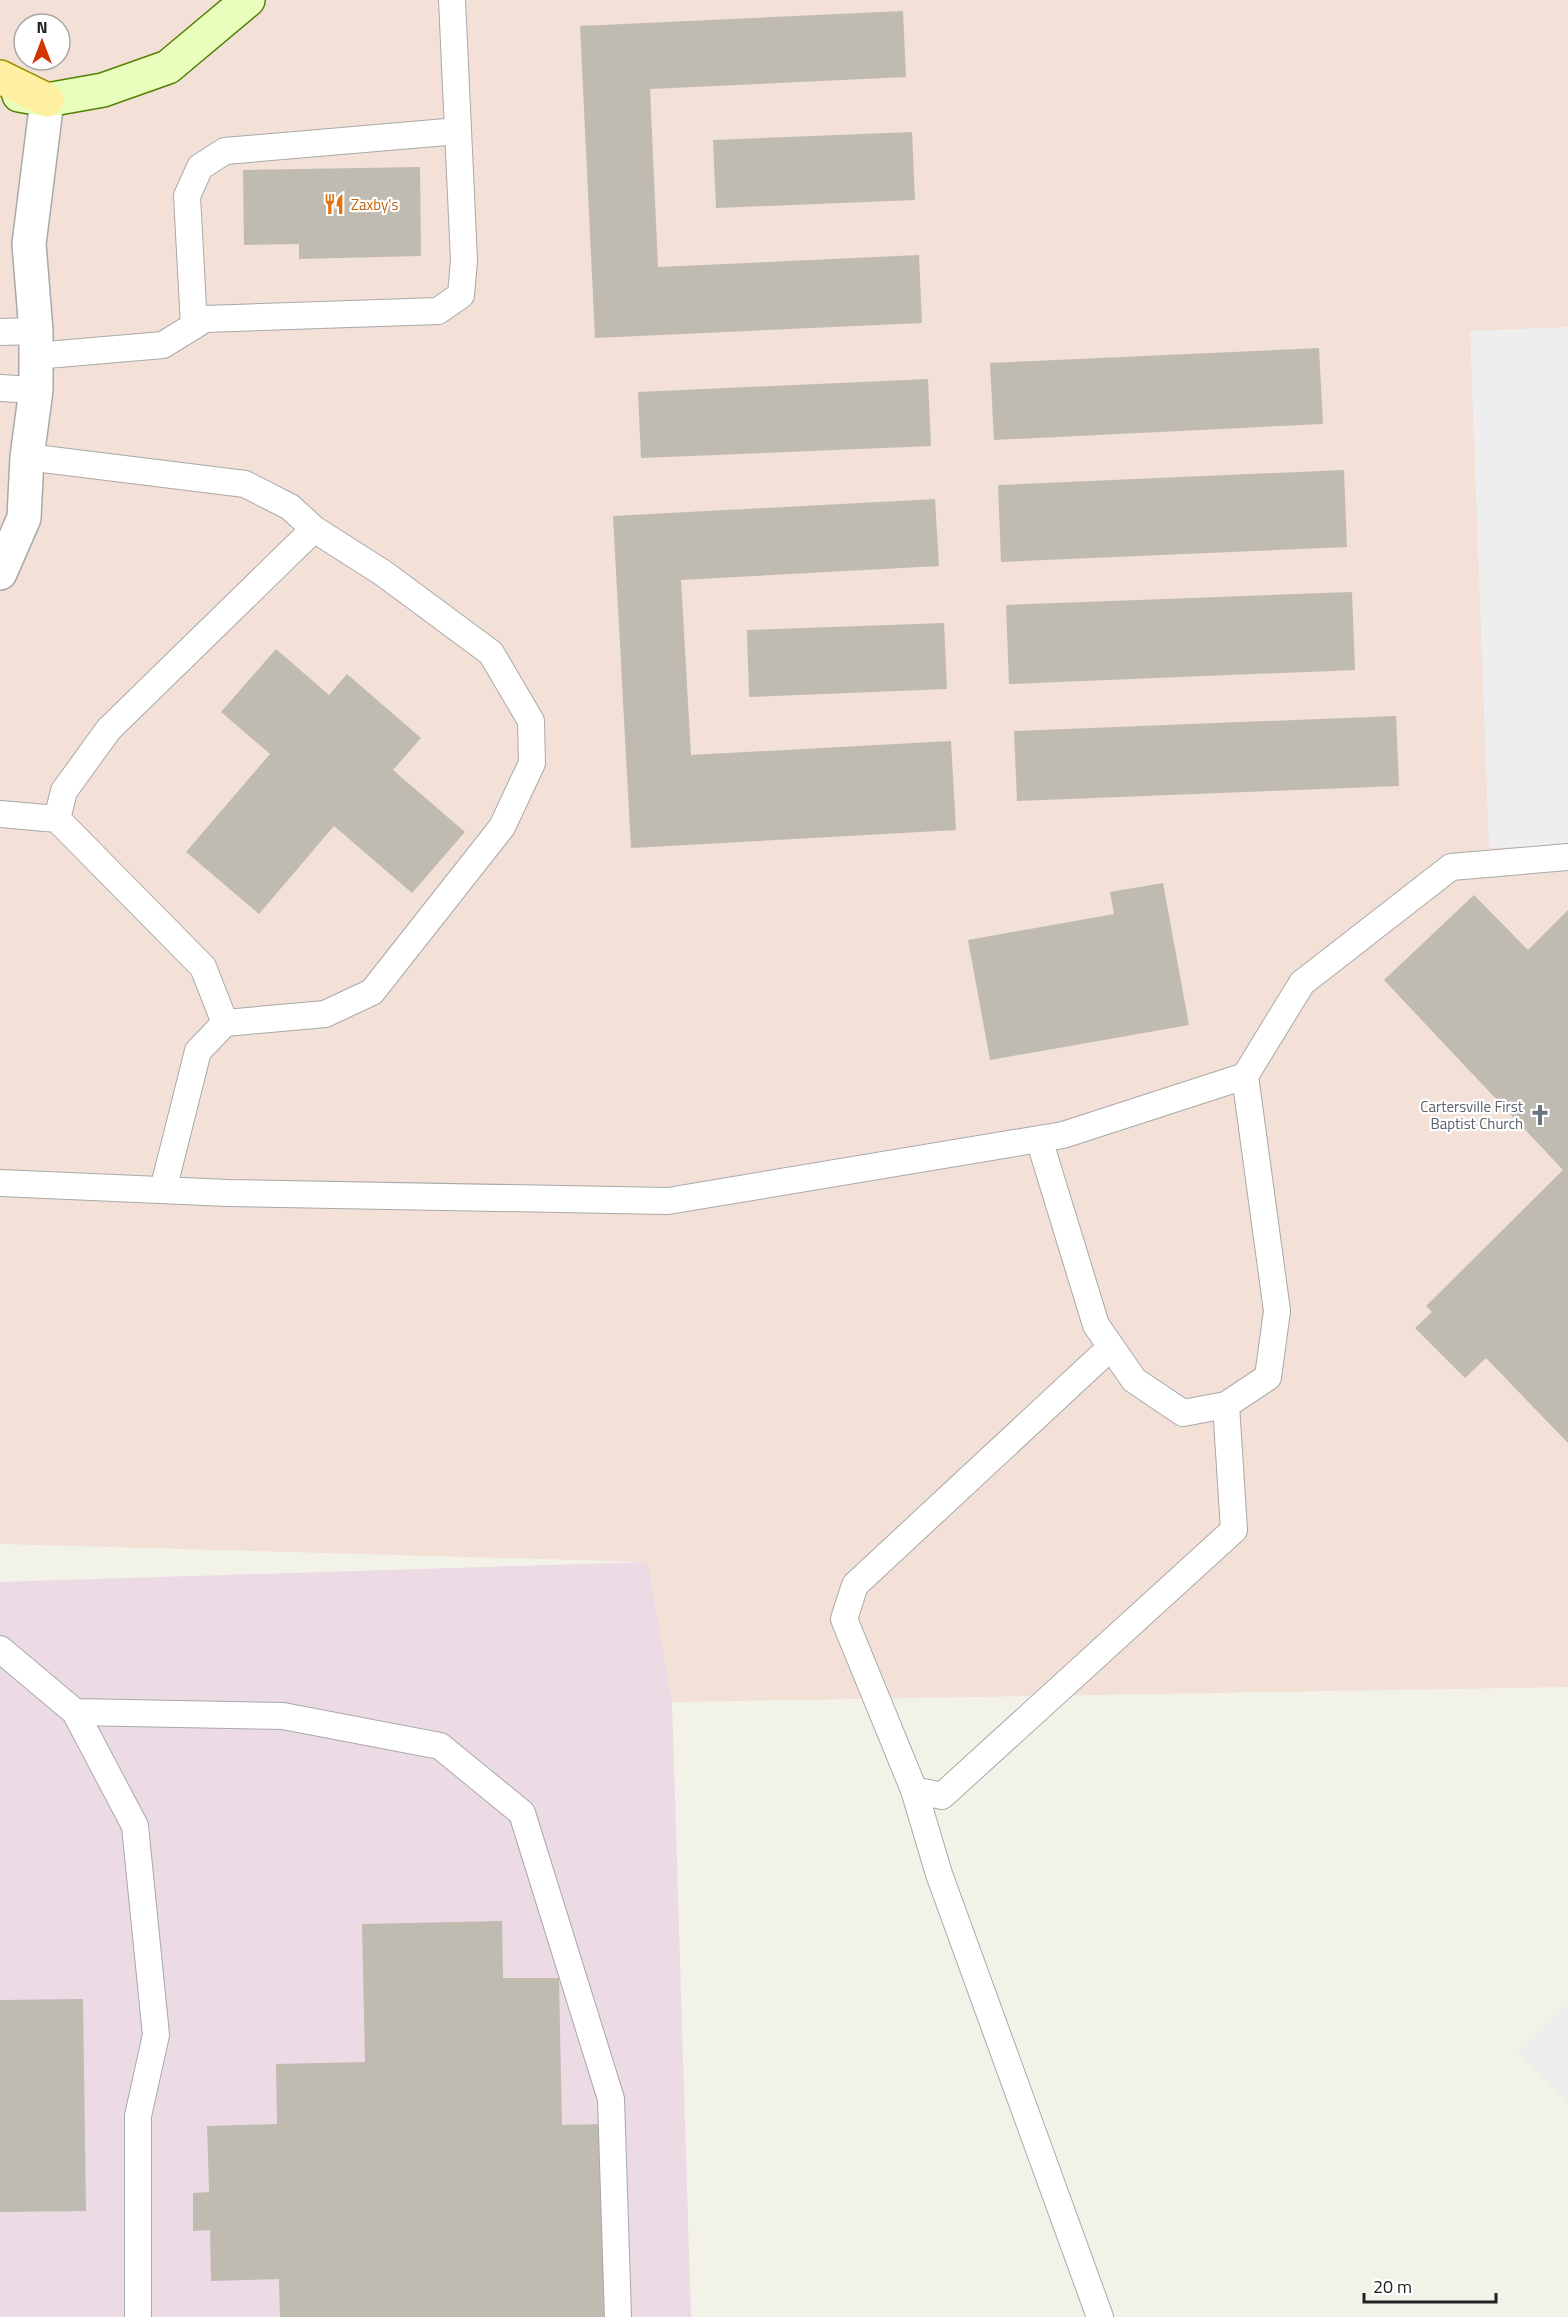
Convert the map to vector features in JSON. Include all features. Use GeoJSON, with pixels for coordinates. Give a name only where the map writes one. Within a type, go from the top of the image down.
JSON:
{"type":"FeatureCollection","features":[{"type":"Feature","properties":{"kind":"main road"},"geometry":{"type":"LineString","coordinates":[[0,77],[47,100]]}},
{"type":"Feature","properties":{"kind":"street"},"geometry":{"type":"LineString","coordinates":[[0,92],[47,100],[103,90],[168,67],[248,0]]}},
{"type":"Feature","properties":{"kind":"street"},"geometry":{"type":"LineString","coordinates":[[0,573],[24,518],[27,457],[36,390],[36,344],[29,244],[47,100]]}},
{"type":"Feature","properties":{"kind":"lane"},"geometry":{"type":"LineString","coordinates":[[0,332],[36,344],[163,345],[205,319],[438,311],[461,295],[464,260],[452,0]]}},
{"type":"Feature","properties":{"kind":"lane"},"geometry":{"type":"LineString","coordinates":[[194,326],[187,196],[200,167],[225,151],[458,131]]}},
{"type":"Feature","properties":{"kind":"lane"},"geometry":{"type":"LineString","coordinates":[[0,388],[36,390]]}},
{"type":"Feature","properties":{"kind":"lane"},"geometry":{"type":"LineString","coordinates":[[27,457],[245,483],[290,507],[314,529],[382,573],[491,653],[531,721],[532,763],[502,827],[372,992],[326,1014],[225,1023],[198,1051],[163,1190]]}},
{"type":"Feature","properties":{"kind":"lane"},"geometry":{"type":"LineString","coordinates":[[57,819],[64,791],[109,729],[314,529]]}},
{"type":"Feature","properties":{"kind":"lane"},"geometry":{"type":"LineString","coordinates":[[0,814],[57,819],[203,967],[225,1023]]}},
{"type":"Feature","properties":{"kind":"lane"},"geometry":{"type":"LineString","coordinates":[[1039,1138],[1096,1325],[1134,1380],[1183,1413],[1226,1405],[1268,1377],[1277,1311],[1245,1076],[1302,983],[1451,867],[1568,857]]}},
{"type":"Feature","properties":{"kind":"lane"},"geometry":{"type":"LineString","coordinates":[[0,1183],[163,1190],[668,1201],[1063,1135],[1245,1076]]}},
{"type":"Feature","properties":{"kind":"lane"},"geometry":{"type":"LineString","coordinates":[[1100,2317],[939,1874],[914,1790],[844,1619],[855,1585],[1111,1347]]}},
{"type":"Feature","properties":{"kind":"lane"},"geometry":{"type":"LineString","coordinates":[[914,1790],[942,1796],[1234,1530],[1226,1405]]}},
{"type":"Feature","properties":{"kind":"lane"},"geometry":{"type":"LineString","coordinates":[[0,1649],[75,1712],[135,1826],[156,2035],[138,2116],[138,2317]]}},
{"type":"Feature","properties":{"kind":"lane"},"geometry":{"type":"LineString","coordinates":[[75,1712],[283,1716],[440,1746],[522,1813],[611,2100],[618,2317]]}},
{"type":"Feature","properties":{"kind":"shaded area"},"geometry":{"type":"Polygon","coordinates":[[[0,0],[1568,0],[1568,1687],[672,1702],[648,1562],[0,1544],[0,0]]]}},
{"type":"Feature","properties":{"kind":"shaded area"},"geometry":{"type":"Polygon","coordinates":[[[1568,327],[1568,845],[1489,848],[1470,331],[1568,327]]]}},
{"type":"Feature","properties":{"kind":"shaded area"},"geometry":{"type":"Polygon","coordinates":[[[648,1562],[672,1702],[691,2317],[0,2317],[0,1582],[648,1562]]]}},
{"type":"Feature","properties":{"kind":"shaded area"},"geometry":{"type":"Polygon","coordinates":[[[1568,2003],[1568,2104],[1517,2052],[1568,2003]]]}},
{"type":"Feature","properties":{"kind":"building"},"geometry":{"type":"Polygon","coordinates":[[[903,11],[906,77],[650,89],[658,267],[919,255],[922,323],[595,338],[580,26],[903,11]]]}},
{"type":"Feature","properties":{"kind":"building"},"geometry":{"type":"Polygon","coordinates":[[[912,132],[915,200],[716,208],[713,140],[912,132]]]}},
{"type":"Feature","properties":{"kind":"building"},"geometry":{"type":"Polygon","coordinates":[[[420,167],[421,256],[299,259],[299,244],[244,245],[243,170],[420,167]]]}},
{"type":"Feature","properties":{"kind":"building"},"geometry":{"type":"Polygon","coordinates":[[[1319,348],[1323,424],[994,440],[990,363],[1319,348]]]}},
{"type":"Feature","properties":{"kind":"building"},"geometry":{"type":"Polygon","coordinates":[[[928,379],[931,446],[641,458],[638,392],[928,379]]]}},
{"type":"Feature","properties":{"kind":"building"},"geometry":{"type":"Polygon","coordinates":[[[1344,470],[1347,547],[1001,562],[998,485],[1344,470]]]}},
{"type":"Feature","properties":{"kind":"building"},"geometry":{"type":"Polygon","coordinates":[[[935,499],[939,566],[681,580],[691,755],[951,741],[956,830],[631,848],[613,516],[935,499]]]}},
{"type":"Feature","properties":{"kind":"building"},"geometry":{"type":"Polygon","coordinates":[[[1352,592],[1355,670],[1009,684],[1006,605],[1352,592]]]}},
{"type":"Feature","properties":{"kind":"building"},"geometry":{"type":"Polygon","coordinates":[[[944,623],[947,689],[749,697],[747,630],[944,623]]]}},
{"type":"Feature","properties":{"kind":"building"},"geometry":{"type":"Polygon","coordinates":[[[276,649],[329,695],[347,674],[421,738],[393,770],[465,832],[412,893],[334,826],[259,914],[186,852],[270,754],[221,712],[276,649]]]}},
{"type":"Feature","properties":{"kind":"building"},"geometry":{"type":"Polygon","coordinates":[[[1396,716],[1399,786],[1017,801],[1014,731],[1396,716]]]}},
{"type":"Feature","properties":{"kind":"building"},"geometry":{"type":"Polygon","coordinates":[[[1163,883],[1189,1025],[990,1060],[968,940],[1114,914],[1110,892],[1163,883]]]}},
{"type":"Feature","properties":{"kind":"building","name":"Cartersville First Baptist Church"},"geometry":{"type":"Polygon","coordinates":[[[1474,895],[1528,950],[1568,910],[1568,1443],[1486,1358],[1465,1378],[1415,1328],[1432,1312],[1426,1306],[1563,1170],[1384,980],[1474,895]]]}},
{"type":"Feature","properties":{"kind":"building"},"geometry":{"type":"Polygon","coordinates":[[[502,1921],[503,1978],[559,1978],[562,2125],[608,2124],[613,2317],[280,2317],[279,2279],[211,2281],[210,2230],[193,2231],[193,2193],[209,2192],[207,2126],[277,2124],[276,2064],[365,2062],[362,1924],[502,1921]]]}},
{"type":"Feature","properties":{"kind":"building"},"geometry":{"type":"Polygon","coordinates":[[[83,1999],[86,2211],[0,2212],[0,2000],[83,1999]]]}},
{"type":"Feature","properties":{"kind":"place","name":"Zaxby's"},"geometry":{"type":"Point","coordinates":[334,204]}},
{"type":"Feature","properties":{"kind":"place","name":"Cartersville First Baptist Church"},"geometry":{"type":"Point","coordinates":[1540,1115]}}]}
